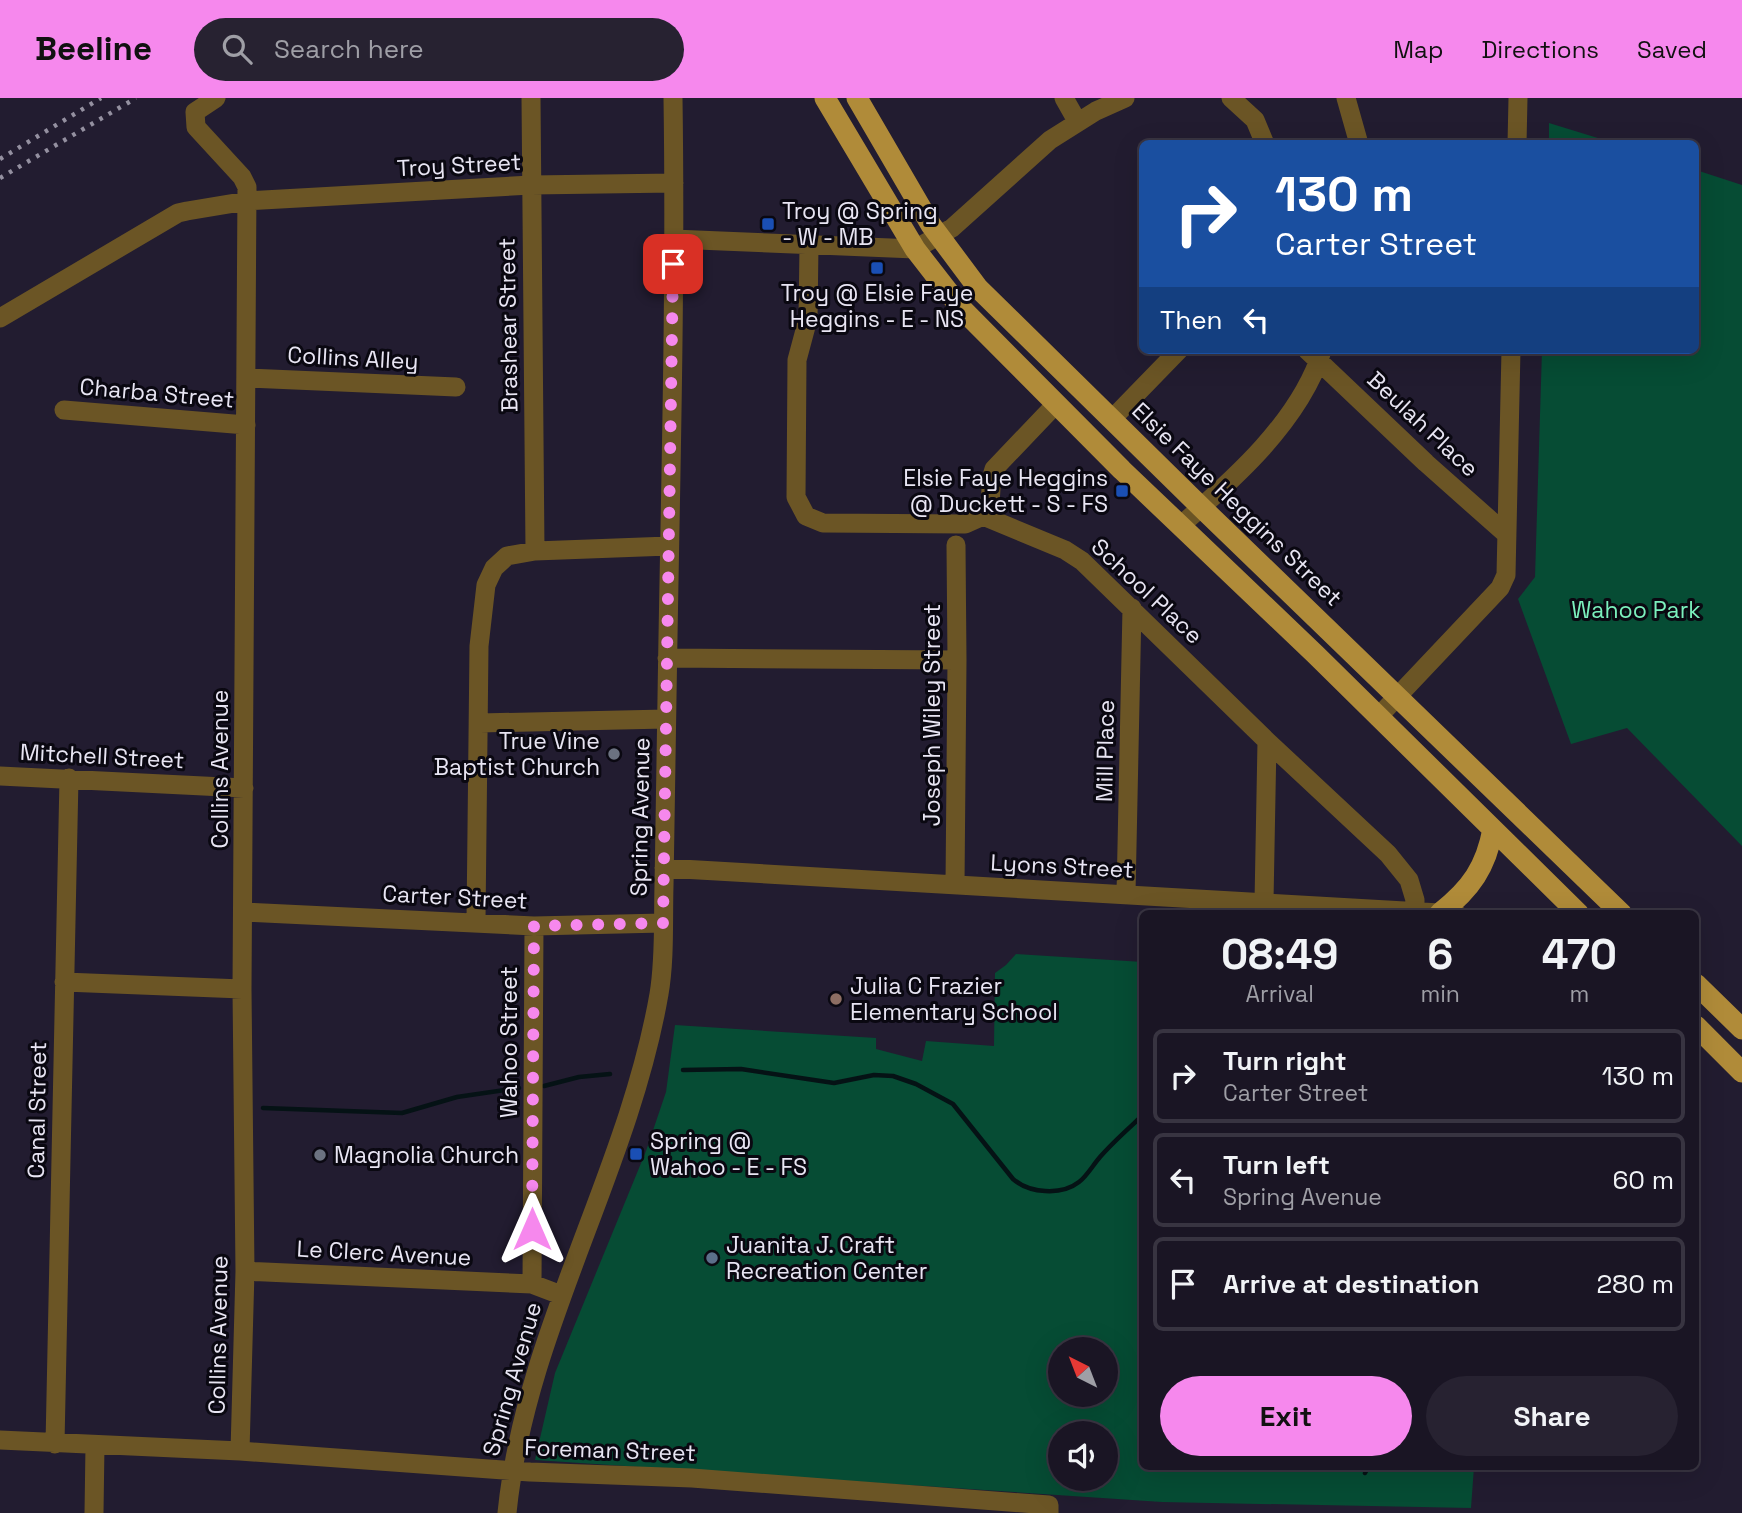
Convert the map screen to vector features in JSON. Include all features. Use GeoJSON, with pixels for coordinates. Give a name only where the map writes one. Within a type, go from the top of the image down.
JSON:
{"type":"FeatureCollection","features":[{"type":"Feature","properties":{"kind":"main road"},"geometry":{"type":"LineString","coordinates":[[825,98],[915,249],[960,307],[1180,526],[1575,910]]}},
{"type":"Feature","properties":{"kind":"main road","name":"Elsie Faye Heggins Street"},"geometry":{"type":"LineString","coordinates":[[857,98],[938,236],[963,271],[986,296],[1618,910]]}},
{"type":"Feature","properties":{"kind":"main road"},"geometry":{"type":"LineString","coordinates":[[1444,910],[1456,900],[1483,865],[1493,829]]}},
{"type":"Feature","properties":{"kind":"main road"},"geometry":{"type":"LineString","coordinates":[[1699,987],[1742,1029]]}},
{"type":"Feature","properties":{"kind":"main road"},"geometry":{"type":"LineString","coordinates":[[1699,1029],[1742,1072]]}},
{"type":"Feature","properties":{"kind":"street","name":"Brashear Street"},"geometry":{"type":"LineString","coordinates":[[531,98],[535,551]]}},
{"type":"Feature","properties":{"kind":"street","name":"Spring Avenue"},"geometry":{"type":"LineString","coordinates":[[507,1513],[511,1471],[528,1399],[561,1295],[630,1114],[647,1055],[660,989],[669,546],[673,98]]}},
{"type":"Feature","properties":{"kind":"street"},"geometry":{"type":"LineString","coordinates":[[1064,98],[1077,121]]}},
{"type":"Feature","properties":{"kind":"street"},"geometry":{"type":"LineString","coordinates":[[673,239],[915,249],[952,228],[1050,140],[1077,121],[1125,98]]}},
{"type":"Feature","properties":{"kind":"street"},"geometry":{"type":"LineString","coordinates":[[1231,98],[1255,120],[1263,140]]}},
{"type":"Feature","properties":{"kind":"street"},"geometry":{"type":"LineString","coordinates":[[1346,98],[1358,140]]}},
{"type":"Feature","properties":{"kind":"street"},"geometry":{"type":"LineString","coordinates":[[1517,140],[1518,98]]}},
{"type":"Feature","properties":{"kind":"street","name":"Collins Avenue"},"geometry":{"type":"LineString","coordinates":[[207,103],[194,119],[196,127],[245,182],[247,201],[248,378],[242,989],[245,1271],[240,1451]]}},
{"type":"Feature","properties":{"kind":"street","name":"Troy Street"},"geometry":{"type":"LineString","coordinates":[[0,318],[178,213],[247,201],[531,186],[674,183]]}},
{"type":"Feature","properties":{"kind":"street"},"geometry":{"type":"LineString","coordinates":[[809,245],[808,319],[797,360],[796,497],[801,511],[811,520],[823,523],[965,524],[983,516],[991,501],[994,468],[1056,404]]}},
{"type":"Feature","properties":{"kind":"street"},"geometry":{"type":"LineString","coordinates":[[1112,419],[1176,354]]}},
{"type":"Feature","properties":{"kind":"street"},"geometry":{"type":"LineString","coordinates":[[1180,526],[1272,438],[1290,414],[1316,354]]}},
{"type":"Feature","properties":{"kind":"street","name":"Beulah Place"},"geometry":{"type":"LineString","coordinates":[[1316,354],[1506,534]]}},
{"type":"Feature","properties":{"kind":"street","name":"Beulah Place"},"geometry":{"type":"LineString","coordinates":[[1378,717],[1500,588],[1506,575],[1511,354]]}},
{"type":"Feature","properties":{"kind":"street","name":"Collins Alley"},"geometry":{"type":"LineString","coordinates":[[248,378],[456,387]]}},
{"type":"Feature","properties":{"kind":"street","name":"Charba Street"},"geometry":{"type":"LineString","coordinates":[[64,411],[246,425]]}},
{"type":"Feature","properties":{"kind":"street","name":"School Place"},"geometry":{"type":"LineString","coordinates":[[983,516],[1074,555],[1093,569],[1267,741],[1388,855],[1409,880],[1415,910]]}},
{"type":"Feature","properties":{"kind":"street","name":"Joseph Wiley Street"},"geometry":{"type":"LineString","coordinates":[[956,545],[956,885]]}},
{"type":"Feature","properties":{"kind":"street"},"geometry":{"type":"LineString","coordinates":[[476,921],[479,646],[486,585],[494,568],[507,556],[535,551],[669,546]]}},
{"type":"Feature","properties":{"kind":"street","name":"Mill Place"},"geometry":{"type":"LineString","coordinates":[[1126,894],[1132,608]]}},
{"type":"Feature","properties":{"kind":"street"},"geometry":{"type":"LineString","coordinates":[[667,658],[957,660]]}},
{"type":"Feature","properties":{"kind":"street"},"geometry":{"type":"LineString","coordinates":[[480,723],[666,719]]}},
{"type":"Feature","properties":{"kind":"street"},"geometry":{"type":"LineString","coordinates":[[1264,902],[1267,741]]}},
{"type":"Feature","properties":{"kind":"street","name":"Mitchell Street"},"geometry":{"type":"LineString","coordinates":[[0,776],[244,788]]}},
{"type":"Feature","properties":{"kind":"street","name":"Canal Street"},"geometry":{"type":"LineString","coordinates":[[55,1444],[69,778]]}},
{"type":"Feature","properties":{"kind":"street","name":"Lyons Street"},"geometry":{"type":"LineString","coordinates":[[664,868],[1385,910]]}},
{"type":"Feature","properties":{"kind":"street","name":"Carter Street"},"geometry":{"type":"LineString","coordinates":[[244,912],[476,921],[534,926],[663,923]]}},
{"type":"Feature","properties":{"kind":"street","name":"Wahoo Street"},"geometry":{"type":"LineString","coordinates":[[532,1284],[534,926]]}},
{"type":"Feature","properties":{"kind":"street"},"geometry":{"type":"LineString","coordinates":[[64,982],[242,989]]}},
{"type":"Feature","properties":{"kind":"street","name":"Le Clerc Avenue"},"geometry":{"type":"LineString","coordinates":[[245,1271],[532,1284],[561,1295]]}},
{"type":"Feature","properties":{"kind":"street","name":"Foreman Street"},"geometry":{"type":"LineString","coordinates":[[0,1440],[240,1451],[511,1471],[692,1478],[1049,1509]]}},
{"type":"Feature","properties":{"kind":"street"},"geometry":{"type":"LineString","coordinates":[[94,1513],[95,1445]]}},
{"type":"Feature","properties":{"kind":"green space"},"geometry":{"type":"Polygon","coordinates":[[[1549,123],[1604,140],[1549,140],[1549,123]]]}},
{"type":"Feature","properties":{"kind":"green space","name":"Wahoo Park"},"geometry":{"type":"Polygon","coordinates":[[[1699,171],[1742,185],[1742,846],[1627,728],[1571,744],[1518,599],[1535,577],[1542,354],[1699,354],[1699,171]]]}},
{"type":"Feature","properties":{"kind":"green space"},"geometry":{"type":"Polygon","coordinates":[[[1016,954],[1139,962],[1139,1470],[1474,1470],[1471,1508],[1162,1502],[535,1460],[555,1373],[646,1151],[666,1092],[675,1025],[876,1038],[876,1049],[922,1061],[926,1041],[994,1046],[995,973],[1016,954]]]}},
{"type":"Feature","properties":{"kind":"waterway"},"geometry":{"type":"LineString","coordinates":[[683,1070],[741,1069],[834,1083],[874,1075],[893,1076],[916,1084],[953,1104],[1013,1179],[1020,1184],[1045,1191],[1063,1189],[1079,1182],[1110,1146],[1139,1119]]}},
{"type":"Feature","properties":{"kind":"waterway"},"geometry":{"type":"LineString","coordinates":[[544,1086],[579,1077],[610,1074]]}},
{"type":"Feature","properties":{"kind":"waterway"},"geometry":{"type":"LineString","coordinates":[[263,1108],[402,1113],[457,1097],[519,1088]]}},
{"type":"Feature","properties":{"kind":"railway"},"geometry":{"type":"LineString","coordinates":[[0,159],[101,98]]}},
{"type":"Feature","properties":{"kind":"railway"},"geometry":{"type":"LineString","coordinates":[[0,178],[136,98]]}},
{"type":"Feature","properties":{"kind":"place","name":"Troy @ Spring - W - MB"},"geometry":{"type":"Point","coordinates":[768,224]}},
{"type":"Feature","properties":{"kind":"place","name":"Troy @ Elsie Faye Heggins - E - NS"},"geometry":{"type":"Point","coordinates":[877,268]}},
{"type":"Feature","properties":{"kind":"place","name":"Elsie Faye Heggins @ Duckett - S - FS"},"geometry":{"type":"Point","coordinates":[1122,491]}},
{"type":"Feature","properties":{"kind":"place","name":"True Vine Baptist Church"},"geometry":{"type":"Point","coordinates":[614,754]}},
{"type":"Feature","properties":{"kind":"place","name":"Julia C Frazier Elementary School"},"geometry":{"type":"Point","coordinates":[836,999]}},
{"type":"Feature","properties":{"kind":"place","name":"Spring @ Wahoo - E - FS"},"geometry":{"type":"Point","coordinates":[636,1154]}},
{"type":"Feature","properties":{"kind":"place","name":"Magnolia Church"},"geometry":{"type":"Point","coordinates":[320,1155]}},
{"type":"Feature","properties":{"kind":"place","name":"Juanita J. Craft Recreation Center"},"geometry":{"type":"Point","coordinates":[712,1258]}},
{"type":"Feature","properties":{"kind":"route"},"geometry":{"type":"LineString","coordinates":[[532,1229],[534,926],[663,923],[673,264]]}}]}
